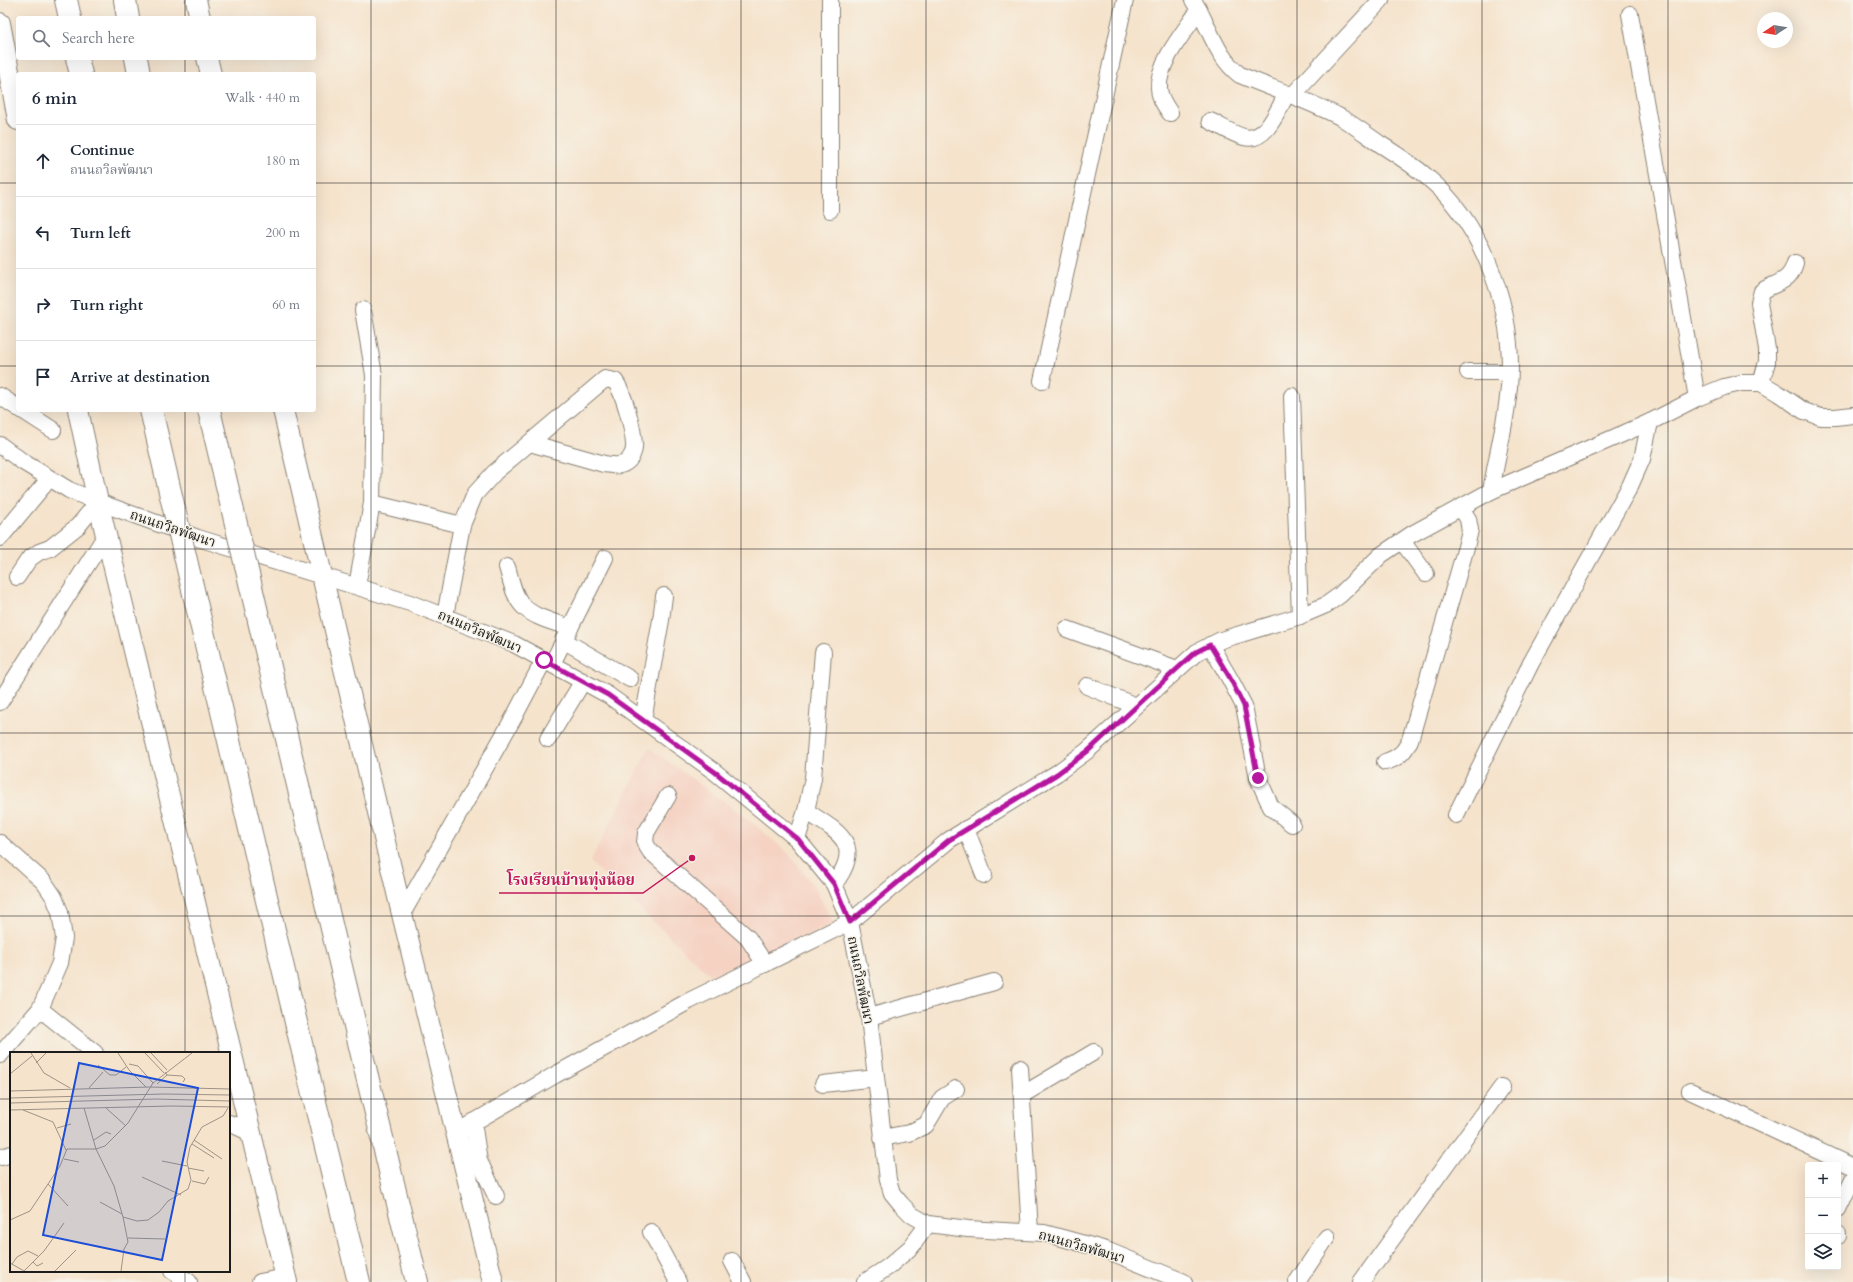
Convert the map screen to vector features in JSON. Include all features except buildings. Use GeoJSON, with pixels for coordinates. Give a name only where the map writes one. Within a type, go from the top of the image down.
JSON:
{"type":"FeatureCollection","features":[{"type":"Feature","properties":{"kind":"highway"},"geometry":{"type":"LineString","coordinates":[[66,0],[70,16]]}},
{"type":"Feature","properties":{"kind":"highway"},"geometry":{"type":"LineString","coordinates":[[125,0],[128,16]]}},
{"type":"Feature","properties":{"kind":"highway"},"geometry":{"type":"LineString","coordinates":[[78,60],[81,72]]}},
{"type":"Feature","properties":{"kind":"highway"},"geometry":{"type":"LineString","coordinates":[[136,60],[139,72]]}},
{"type":"Feature","properties":{"kind":"highway"},"geometry":{"type":"LineString","coordinates":[[151,412],[188,573],[359,1282]]}},
{"type":"Feature","properties":{"kind":"highway"},"geometry":{"type":"LineString","coordinates":[[209,412],[417,1282]]}},
{"type":"Feature","properties":{"kind":"main road"},"geometry":{"type":"LineString","coordinates":[[196,0],[200,16]]}},
{"type":"Feature","properties":{"kind":"main road"},"geometry":{"type":"LineString","coordinates":[[0,23],[16,109]]}},
{"type":"Feature","properties":{"kind":"main road"},"geometry":{"type":"LineString","coordinates":[[208,60],[211,72]]}},
{"type":"Feature","properties":{"kind":"main road"},"geometry":{"type":"LineString","coordinates":[[78,412],[98,502],[286,1279]]}},
{"type":"Feature","properties":{"kind":"main road"},"geometry":{"type":"LineString","coordinates":[[283,412],[402,914],[465,1127],[493,1282]]}},
{"type":"Feature","properties":{"kind":"street"},"geometry":{"type":"LineString","coordinates":[[830,0],[830,210]]}},
{"type":"Feature","properties":{"kind":"street"},"geometry":{"type":"LineString","coordinates":[[1042,381],[1125,0]]}},
{"type":"Feature","properties":{"kind":"street"},"geometry":{"type":"LineString","coordinates":[[1210,121],[1244,138],[1253,138],[1262,133],[1270,124],[1289,95],[1381,0]]}},
{"type":"Feature","properties":{"kind":"street"},"geometry":{"type":"LineString","coordinates":[[1196,5],[1229,68],[1240,75],[1340,118],[1372,138],[1428,178],[1450,202],[1473,233],[1491,270],[1501,303],[1508,337],[1508,395],[1492,491]]}},
{"type":"Feature","properties":{"kind":"street"},"geometry":{"type":"LineString","coordinates":[[1170,113],[1161,99],[1159,77],[1169,54],[1196,5]]}},
{"type":"Feature","properties":{"kind":"street"},"geometry":{"type":"LineString","coordinates":[[1630,14],[1697,398]]}},
{"type":"Feature","properties":{"kind":"street"},"geometry":{"type":"LineString","coordinates":[[1761,383],[1766,371],[1767,355],[1760,303],[1762,291],[1787,279],[1793,272],[1795,264]]}},
{"type":"Feature","properties":{"kind":"street"},"geometry":{"type":"LineString","coordinates":[[357,586],[372,503],[374,375],[363,310]]}},
{"type":"Feature","properties":{"kind":"street"},"geometry":{"type":"LineString","coordinates":[[1468,372],[1509,372]]}},
{"type":"Feature","properties":{"kind":"street"},"geometry":{"type":"LineString","coordinates":[[445,616],[462,525],[475,494],[495,472],[605,379],[615,381],[621,390],[635,445],[630,458],[625,464],[616,466],[604,464],[530,443]]}},
{"type":"Feature","properties":{"kind":"street"},"geometry":{"type":"LineString","coordinates":[[496,1196],[465,1127],[555,1075],[689,1002],[850,922],[949,840],[1057,774],[1088,751],[1196,652],[1239,633],[1300,616],[1326,605],[1340,595],[1382,555],[1402,541],[1461,508],[1492,491],[1650,422],[1697,398],[1735,385],[1761,383],[1804,411],[1821,417],[1835,417],[1853,414]]}},
{"type":"Feature","properties":{"kind":"street"},"geometry":{"type":"LineString","coordinates":[[0,396],[16,407]]}},
{"type":"Feature","properties":{"kind":"street"},"geometry":{"type":"LineString","coordinates":[[1292,396],[1300,616]]}},
{"type":"Feature","properties":{"kind":"street"},"geometry":{"type":"LineString","coordinates":[[25,412],[52,430]]}},
{"type":"Feature","properties":{"kind":"street"},"geometry":{"type":"LineString","coordinates":[[1456,815],[1531,663],[1630,486],[1642,459],[1650,422]]}},
{"type":"Feature","properties":{"kind":"street","name":"ถนนถวิลพัฒนา"},"geometry":{"type":"LineString","coordinates":[[0,445],[49,479],[69,490],[98,502],[198,538],[357,586],[445,616],[514,644],[608,695],[715,772],[798,839],[834,884],[850,922],[869,1017],[888,1180],[892,1193],[912,1215],[928,1224],[968,1229],[1044,1233],[1106,1250],[1184,1282]]}},
{"type":"Feature","properties":{"kind":"street"},"geometry":{"type":"LineString","coordinates":[[0,538],[49,479]]}},
{"type":"Feature","properties":{"kind":"street"},"geometry":{"type":"LineString","coordinates":[[17,577],[29,559],[39,552],[50,548],[78,526],[98,502]]}},
{"type":"Feature","properties":{"kind":"street"},"geometry":{"type":"LineString","coordinates":[[372,503],[462,525]]}},
{"type":"Feature","properties":{"kind":"street"},"geometry":{"type":"LineString","coordinates":[[1385,762],[1394,759],[1403,753],[1406,748],[1449,607],[1470,530],[1468,519],[1461,508]]}},
{"type":"Feature","properties":{"kind":"street"},"geometry":{"type":"LineString","coordinates":[[0,702],[106,535]]}},
{"type":"Feature","properties":{"kind":"street"},"geometry":{"type":"LineString","coordinates":[[1402,541],[1426,574]]}},
{"type":"Feature","properties":{"kind":"street"},"geometry":{"type":"LineString","coordinates":[[402,914],[514,717],[566,634],[605,558]]}},
{"type":"Feature","properties":{"kind":"street"},"geometry":{"type":"LineString","coordinates":[[507,567],[516,594],[523,607],[566,634],[630,679]]}},
{"type":"Feature","properties":{"kind":"street"},"geometry":{"type":"LineString","coordinates":[[642,720],[662,620],[664,596]]}},
{"type":"Feature","properties":{"kind":"street"},"geometry":{"type":"LineString","coordinates":[[1067,629],[1177,669]]}},
{"type":"Feature","properties":{"kind":"street"},"geometry":{"type":"LineString","coordinates":[[1210,645],[1230,678],[1244,706],[1258,778],[1271,807],[1292,824]]}},
{"type":"Feature","properties":{"kind":"street"},"geometry":{"type":"LineString","coordinates":[[798,839],[813,778],[823,652]]}},
{"type":"Feature","properties":{"kind":"street"},"geometry":{"type":"LineString","coordinates":[[548,739],[583,681]]}},
{"type":"Feature","properties":{"kind":"street"},"geometry":{"type":"LineString","coordinates":[[1087,686],[1136,706]]}},
{"type":"Feature","properties":{"kind":"street"},"geometry":{"type":"LineString","coordinates":[[668,796],[646,833],[645,843],[650,852],[748,938],[764,964]]}},
{"type":"Feature","properties":{"kind":"street"},"geometry":{"type":"LineString","coordinates":[[806,811],[839,832],[846,844],[848,860],[844,871],[834,884]]}},
{"type":"Feature","properties":{"kind":"street"},"geometry":{"type":"LineString","coordinates":[[966,829],[984,875]]}},
{"type":"Feature","properties":{"kind":"street"},"geometry":{"type":"LineString","coordinates":[[0,843],[44,882],[54,897],[60,912],[64,938],[60,963],[40,1009],[0,1055]]}},
{"type":"Feature","properties":{"kind":"street"},"geometry":{"type":"LineString","coordinates":[[869,1017],[994,982]]}},
{"type":"Feature","properties":{"kind":"street"},"geometry":{"type":"LineString","coordinates":[[40,1009],[94,1052]]}},
{"type":"Feature","properties":{"kind":"street"},"geometry":{"type":"LineString","coordinates":[[1022,1095],[1094,1052]]}},
{"type":"Feature","properties":{"kind":"street"},"geometry":{"type":"LineString","coordinates":[[1020,1068],[1030,1232]]}},
{"type":"Feature","properties":{"kind":"street"},"geometry":{"type":"LineString","coordinates":[[823,1084],[876,1078]]}},
{"type":"Feature","properties":{"kind":"street"},"geometry":{"type":"LineString","coordinates":[[1361,1282],[1502,1087]]}},
{"type":"Feature","properties":{"kind":"street"},"geometry":{"type":"LineString","coordinates":[[882,1138],[909,1133],[926,1125],[942,1098],[956,1089]]}},
{"type":"Feature","properties":{"kind":"street"},"geometry":{"type":"LineString","coordinates":[[1690,1091],[1853,1167]]}},
{"type":"Feature","properties":{"kind":"street"},"geometry":{"type":"LineString","coordinates":[[230,1124],[251,1134]]}},
{"type":"Feature","properties":{"kind":"street"},"geometry":{"type":"LineString","coordinates":[[1841,1204],[1853,1179]]}},
{"type":"Feature","properties":{"kind":"street"},"geometry":{"type":"LineString","coordinates":[[866,1282],[888,1267],[911,1247],[928,1224]]}},
{"type":"Feature","properties":{"kind":"street"},"geometry":{"type":"LineString","coordinates":[[651,1232],[678,1282]]}},
{"type":"Feature","properties":{"kind":"street"},"geometry":{"type":"LineString","coordinates":[[1297,1282],[1327,1237]]}},
{"type":"Feature","properties":{"kind":"street"},"geometry":{"type":"LineString","coordinates":[[732,1261],[743,1282]]}},
{"type":"Feature","properties":{"kind":"street"},"geometry":{"type":"LineString","coordinates":[[174,1272],[189,1282]]}},
{"type":"Feature","properties":{"kind":"street"},"geometry":{"type":"LineString","coordinates":[[260,1282],[286,1279]]}},
{"type":"Feature","properties":{"kind":"shaded area"},"geometry":{"type":"Polygon","coordinates":[[[649,748],[747,818],[789,854],[814,886],[834,924],[711,976],[590,862],[649,748]]]}},
{"type":"Feature","properties":{"kind":"place","name":"โรงเรียนบ้านทุ่งน้อย"},"geometry":{"type":"Point","coordinates":[692,858]}},
{"type":"Feature","properties":{"kind":"route"},"geometry":{"type":"LineString","coordinates":[[544,660],[608,695],[715,772],[798,839],[834,884],[850,922],[949,840],[1057,774],[1088,751],[1196,652],[1210,645],[1230,678],[1244,706],[1258,778]]}}]}
